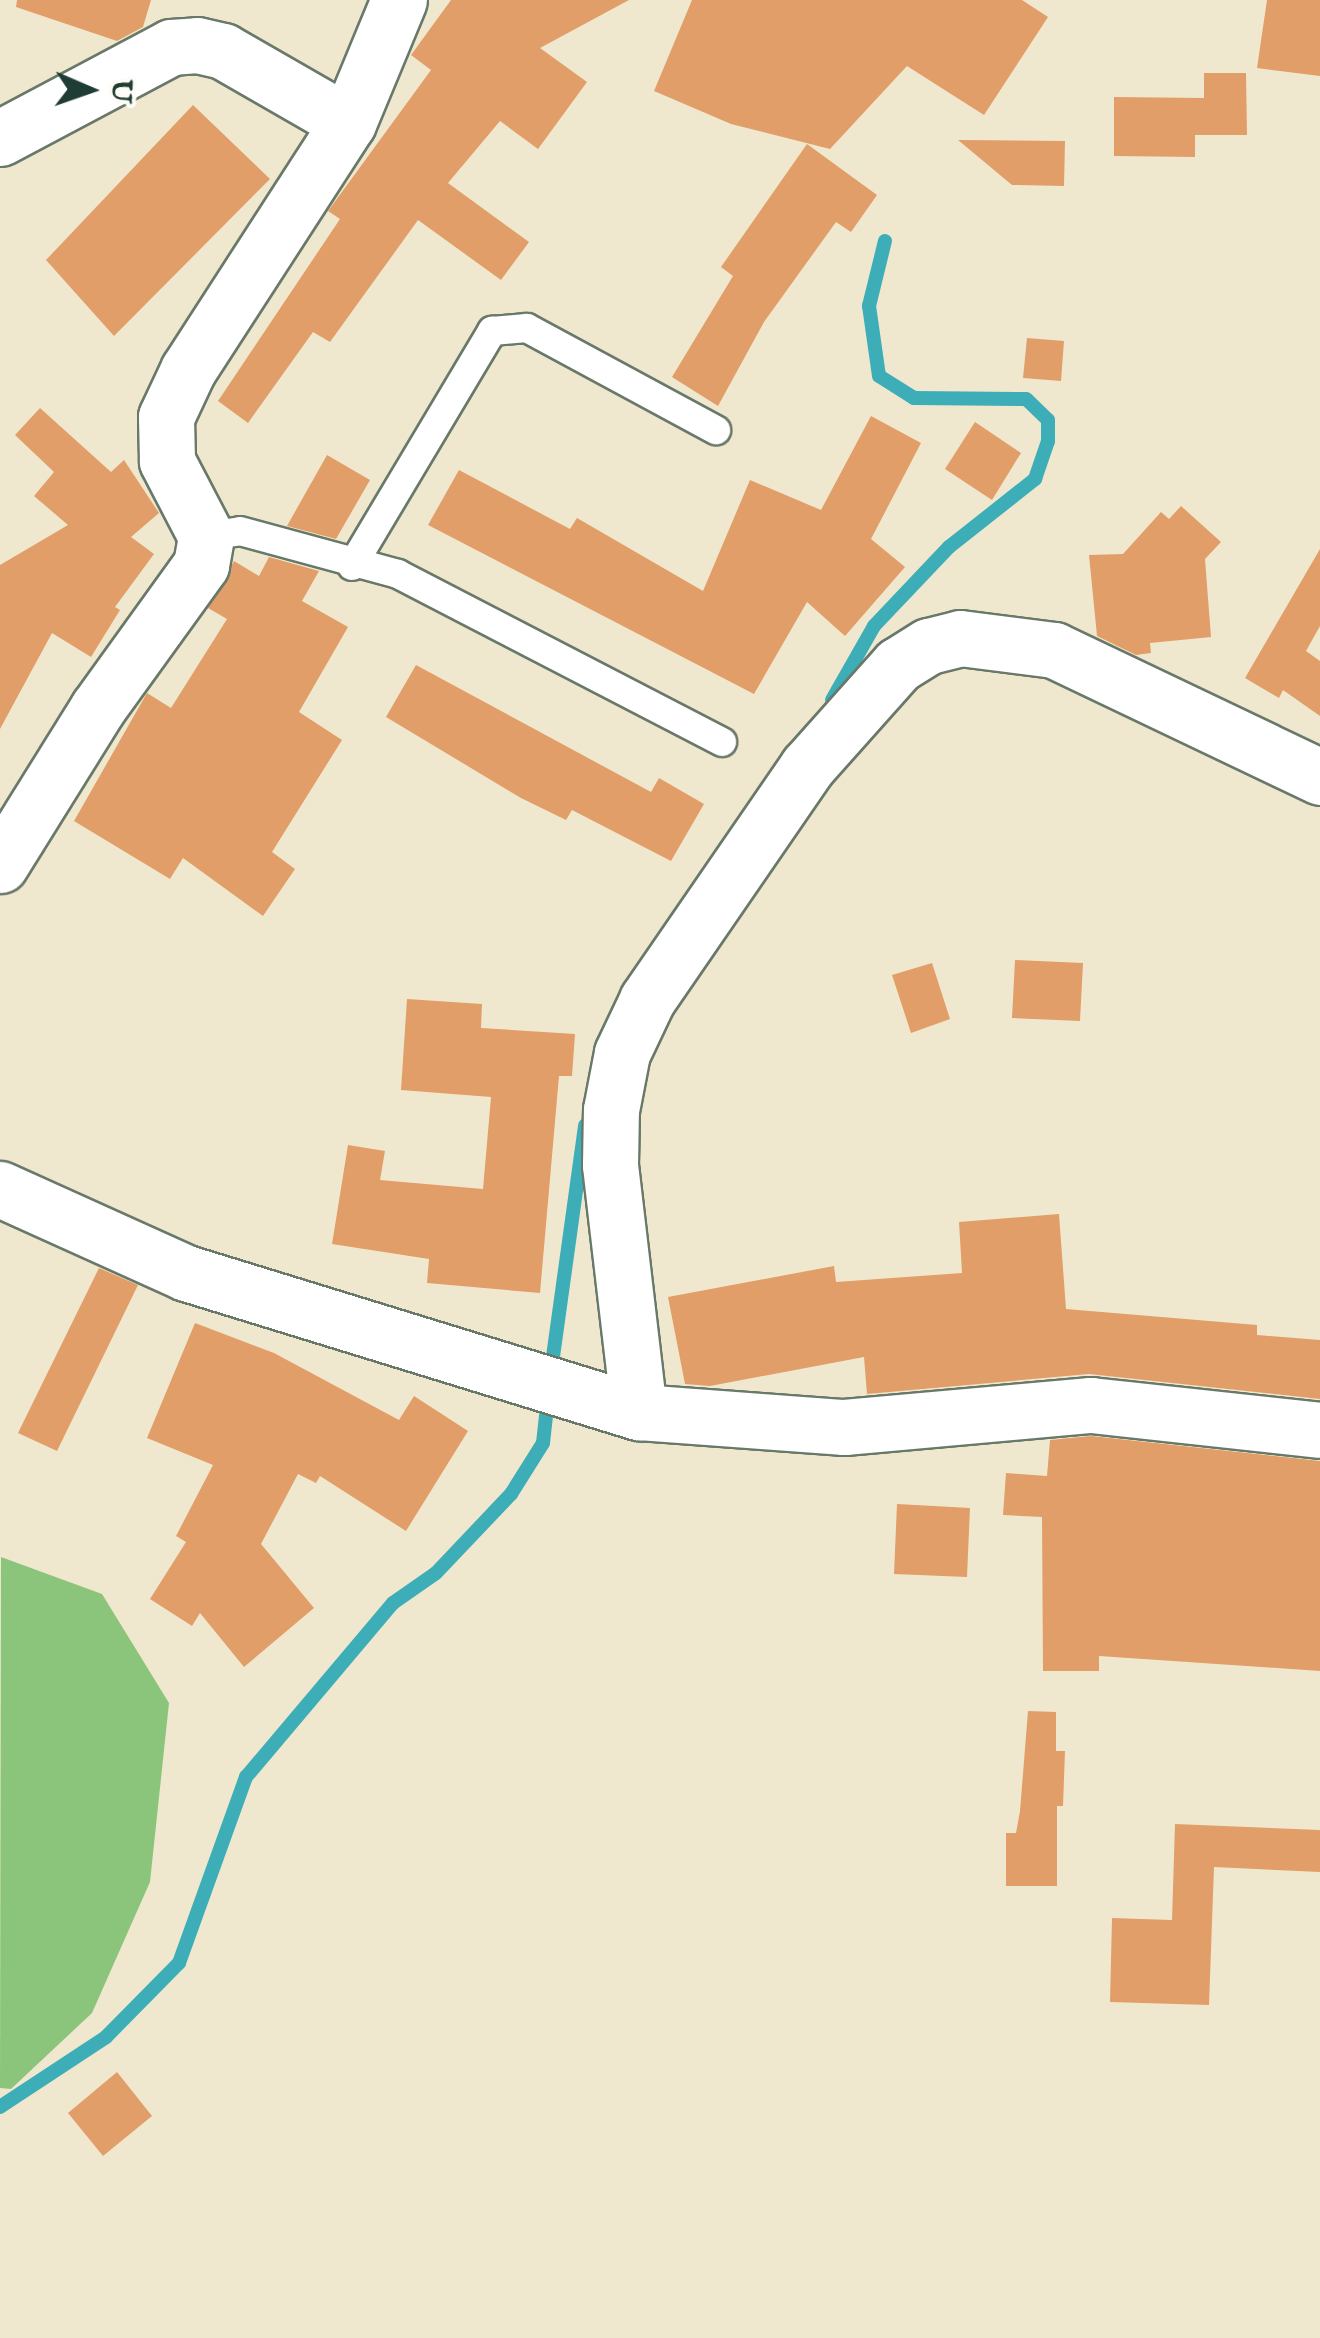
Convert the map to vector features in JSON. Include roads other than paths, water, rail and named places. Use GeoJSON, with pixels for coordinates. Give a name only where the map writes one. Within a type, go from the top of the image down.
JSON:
{"type":"FeatureCollection","features":[{"type":"Feature","properties":{"kind":"street"},"geometry":{"type":"LineString","coordinates":[[0,865],[97,709],[201,565],[206,536],[167,461],[166,418],[188,370],[348,122],[399,0]]}},
{"type":"Feature","properties":{"kind":"street"},"geometry":{"type":"LineString","coordinates":[[0,138],[171,47],[197,45],[223,51],[348,122]]}},
{"type":"Feature","properties":{"kind":"street"},"geometry":{"type":"LineString","coordinates":[[640,1412],[610,1165],[611,1110],[622,1054],[647,1000],[807,767],[898,665],[929,646],[960,638],[1054,650],[1320,777]]}},
{"type":"Feature","properties":{"kind":"street"},"geometry":{"type":"LineString","coordinates":[[0,1189],[186,1273],[526,1382],[584,1392],[640,1412],[844,1428],[1090,1405],[1320,1430]]}},
{"type":"Feature","properties":{"kind":"lane"},"geometry":{"type":"LineString","coordinates":[[352,566],[492,331],[527,328],[716,430]]}},
{"type":"Feature","properties":{"kind":"lane"},"geometry":{"type":"LineString","coordinates":[[206,536],[240,531],[352,566],[398,574],[722,742]]}},
{"type":"Feature","properties":{"kind":"waterway"},"geometry":{"type":"LineString","coordinates":[[832,700],[874,626],[949,547],[1035,479],[1048,441],[1048,420],[1026,399],[914,398],[879,376],[869,306],[885,241]]}},
{"type":"Feature","properties":{"kind":"waterway"},"geometry":{"type":"LineString","coordinates":[[551,1371],[585,1125]]}},
{"type":"Feature","properties":{"kind":"waterway"},"geometry":{"type":"LineString","coordinates":[[0,2107],[106,2037],[179,1963],[246,1777],[393,1603],[436,1573],[511,1494],[543,1443],[548,1398]]}}]}
